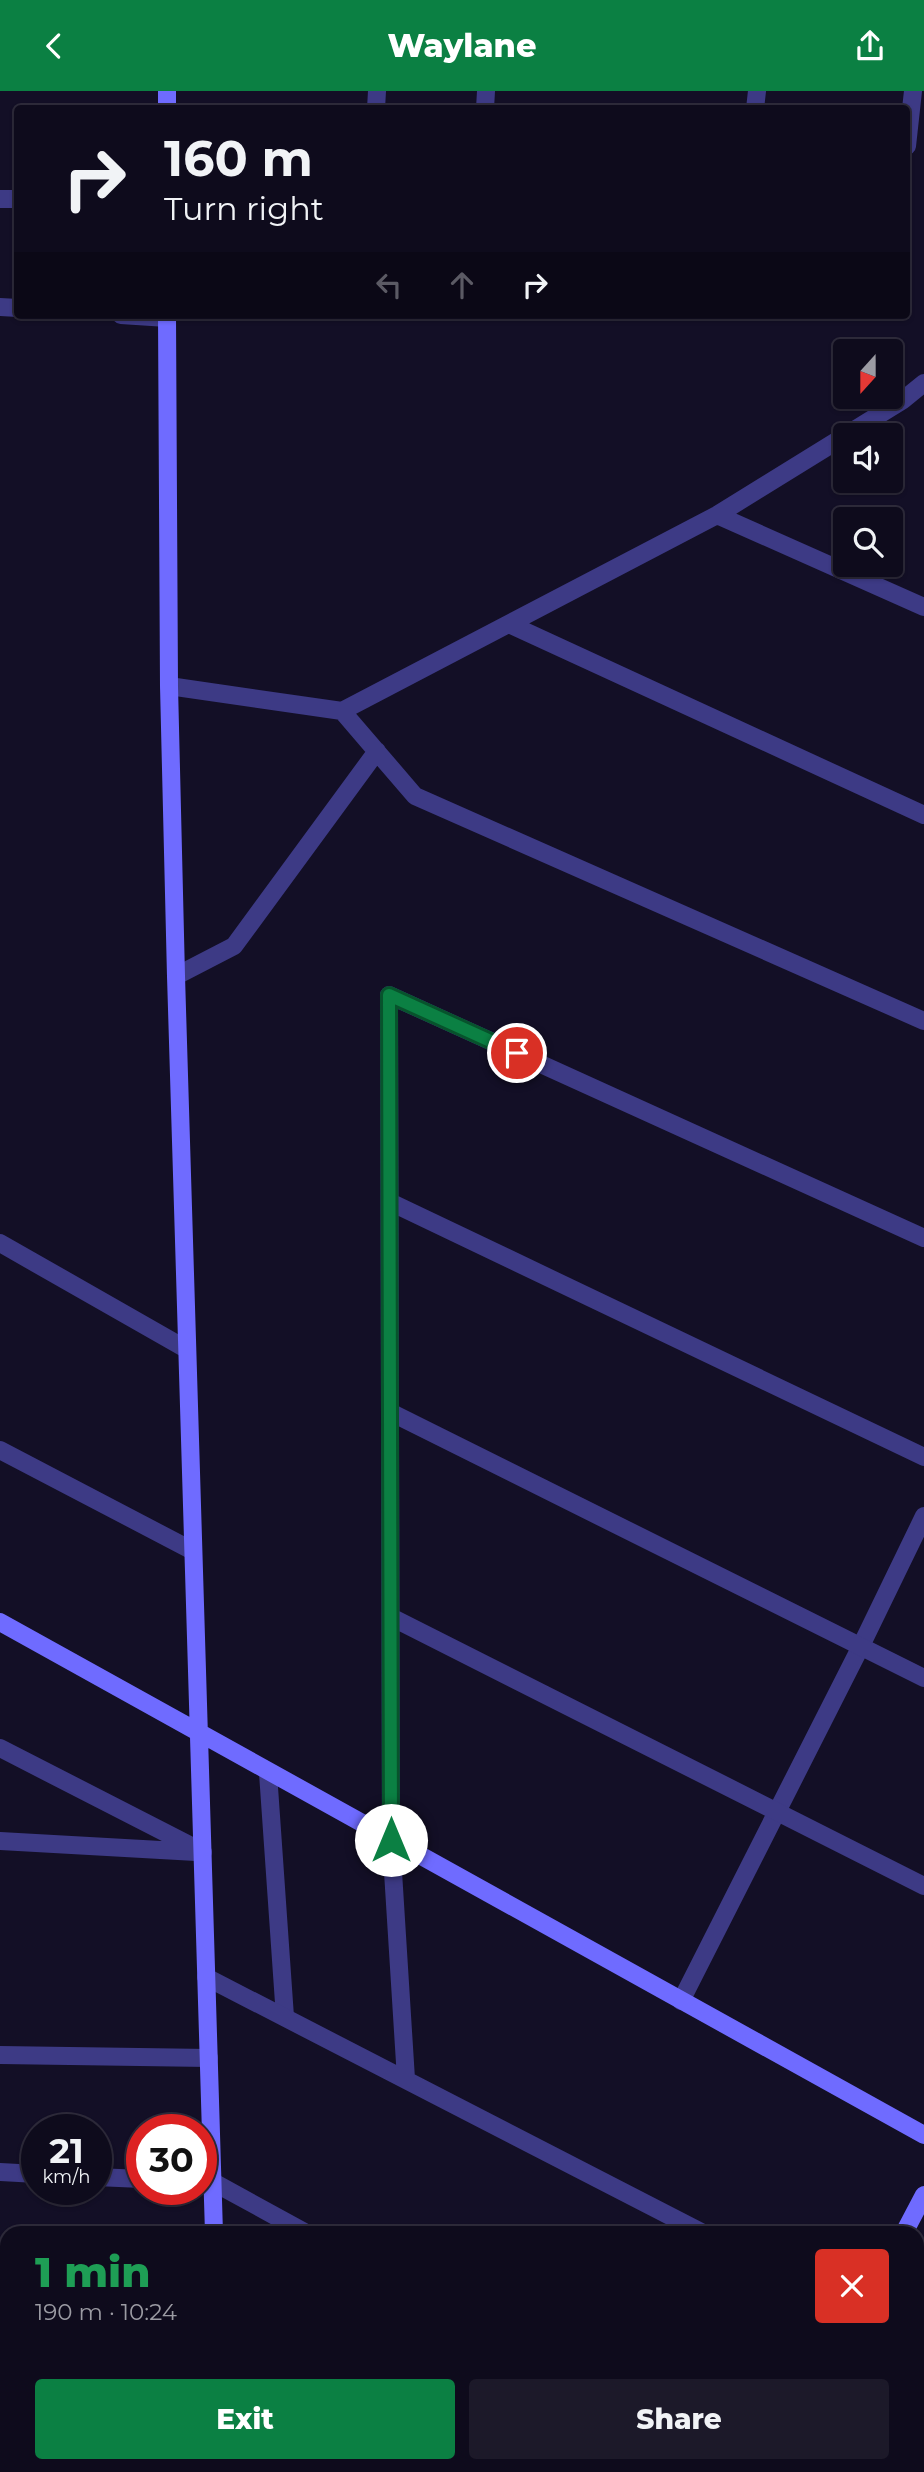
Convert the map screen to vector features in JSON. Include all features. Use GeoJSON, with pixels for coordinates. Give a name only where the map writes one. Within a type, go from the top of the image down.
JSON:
{"type":"FeatureCollection","features":[{"type":"Feature","properties":{"kind":"street"},"geometry":{"type":"LineString","coordinates":[[910,118],[913,91]]}},
{"type":"Feature","properties":{"kind":"street"},"geometry":{"type":"LineString","coordinates":[[167,319],[169,686],[186,1349],[209,2058],[208,2114]]}},
{"type":"Feature","properties":{"kind":"street"},"geometry":{"type":"LineString","coordinates":[[169,686],[342,711],[717,515],[922,387]]}},
{"type":"Feature","properties":{"kind":"street"},"geometry":{"type":"LineString","coordinates":[[717,515],[924,607]]}},
{"type":"Feature","properties":{"kind":"street"},"geometry":{"type":"LineString","coordinates":[[509,624],[924,815]]}},
{"type":"Feature","properties":{"kind":"street"},"geometry":{"type":"LineString","coordinates":[[342,711],[415,796],[924,1021]]}},
{"type":"Feature","properties":{"kind":"street"},"geometry":{"type":"LineString","coordinates":[[176,976],[234,946],[377,751]]}},
{"type":"Feature","properties":{"kind":"street"},"geometry":{"type":"LineString","coordinates":[[405,2079],[391,1840],[389,995],[924,1238]]}},
{"type":"Feature","properties":{"kind":"street"},"geometry":{"type":"LineString","coordinates":[[390,1202],[924,1457]]}},
{"type":"Feature","properties":{"kind":"street"},"geometry":{"type":"LineString","coordinates":[[0,1243],[186,1349]]}},
{"type":"Feature","properties":{"kind":"street"},"geometry":{"type":"LineString","coordinates":[[390,1412],[924,1678]]}},
{"type":"Feature","properties":{"kind":"street"},"geometry":{"type":"LineString","coordinates":[[0,1450],[193,1551]]}},
{"type":"Feature","properties":{"kind":"street"},"geometry":{"type":"LineString","coordinates":[[681,2001],[860,1648],[924,1515]]}},
{"type":"Feature","properties":{"kind":"street"},"geometry":{"type":"LineString","coordinates":[[391,1617],[924,1886]]}},
{"type":"Feature","properties":{"kind":"street"},"geometry":{"type":"LineString","coordinates":[[0,1622],[924,2135]]}},
{"type":"Feature","properties":{"kind":"street"},"geometry":{"type":"LineString","coordinates":[[0,1748],[203,1852]]}},
{"type":"Feature","properties":{"kind":"street"},"geometry":{"type":"LineString","coordinates":[[268,1773],[285,2017]]}},
{"type":"Feature","properties":{"kind":"street"},"geometry":{"type":"LineString","coordinates":[[0,1841],[203,1852]]}},
{"type":"Feature","properties":{"kind":"street"},"geometry":{"type":"LineString","coordinates":[[206,1977],[689,2226]]}},
{"type":"Feature","properties":{"kind":"street"},"geometry":{"type":"LineString","coordinates":[[0,2055],[209,2058]]}},
{"type":"Feature","properties":{"kind":"street"},"geometry":{"type":"LineString","coordinates":[[0,2172],[21,2173]]}},
{"type":"Feature","properties":{"kind":"street"},"geometry":{"type":"LineString","coordinates":[[217,2187],[292,2226]]}},
{"type":"Feature","properties":{"kind":"street"},"geometry":{"type":"LineString","coordinates":[[908,2226],[924,2195]]}},
{"type":"Feature","properties":{"kind":"street"},"geometry":{"type":"LineString","coordinates":[[210,2205],[213,2226]]}},
{"type":"Feature","properties":{"kind":"route"},"geometry":{"type":"LineString","coordinates":[[391,1840],[389,995],[517,1053]]}}]}
